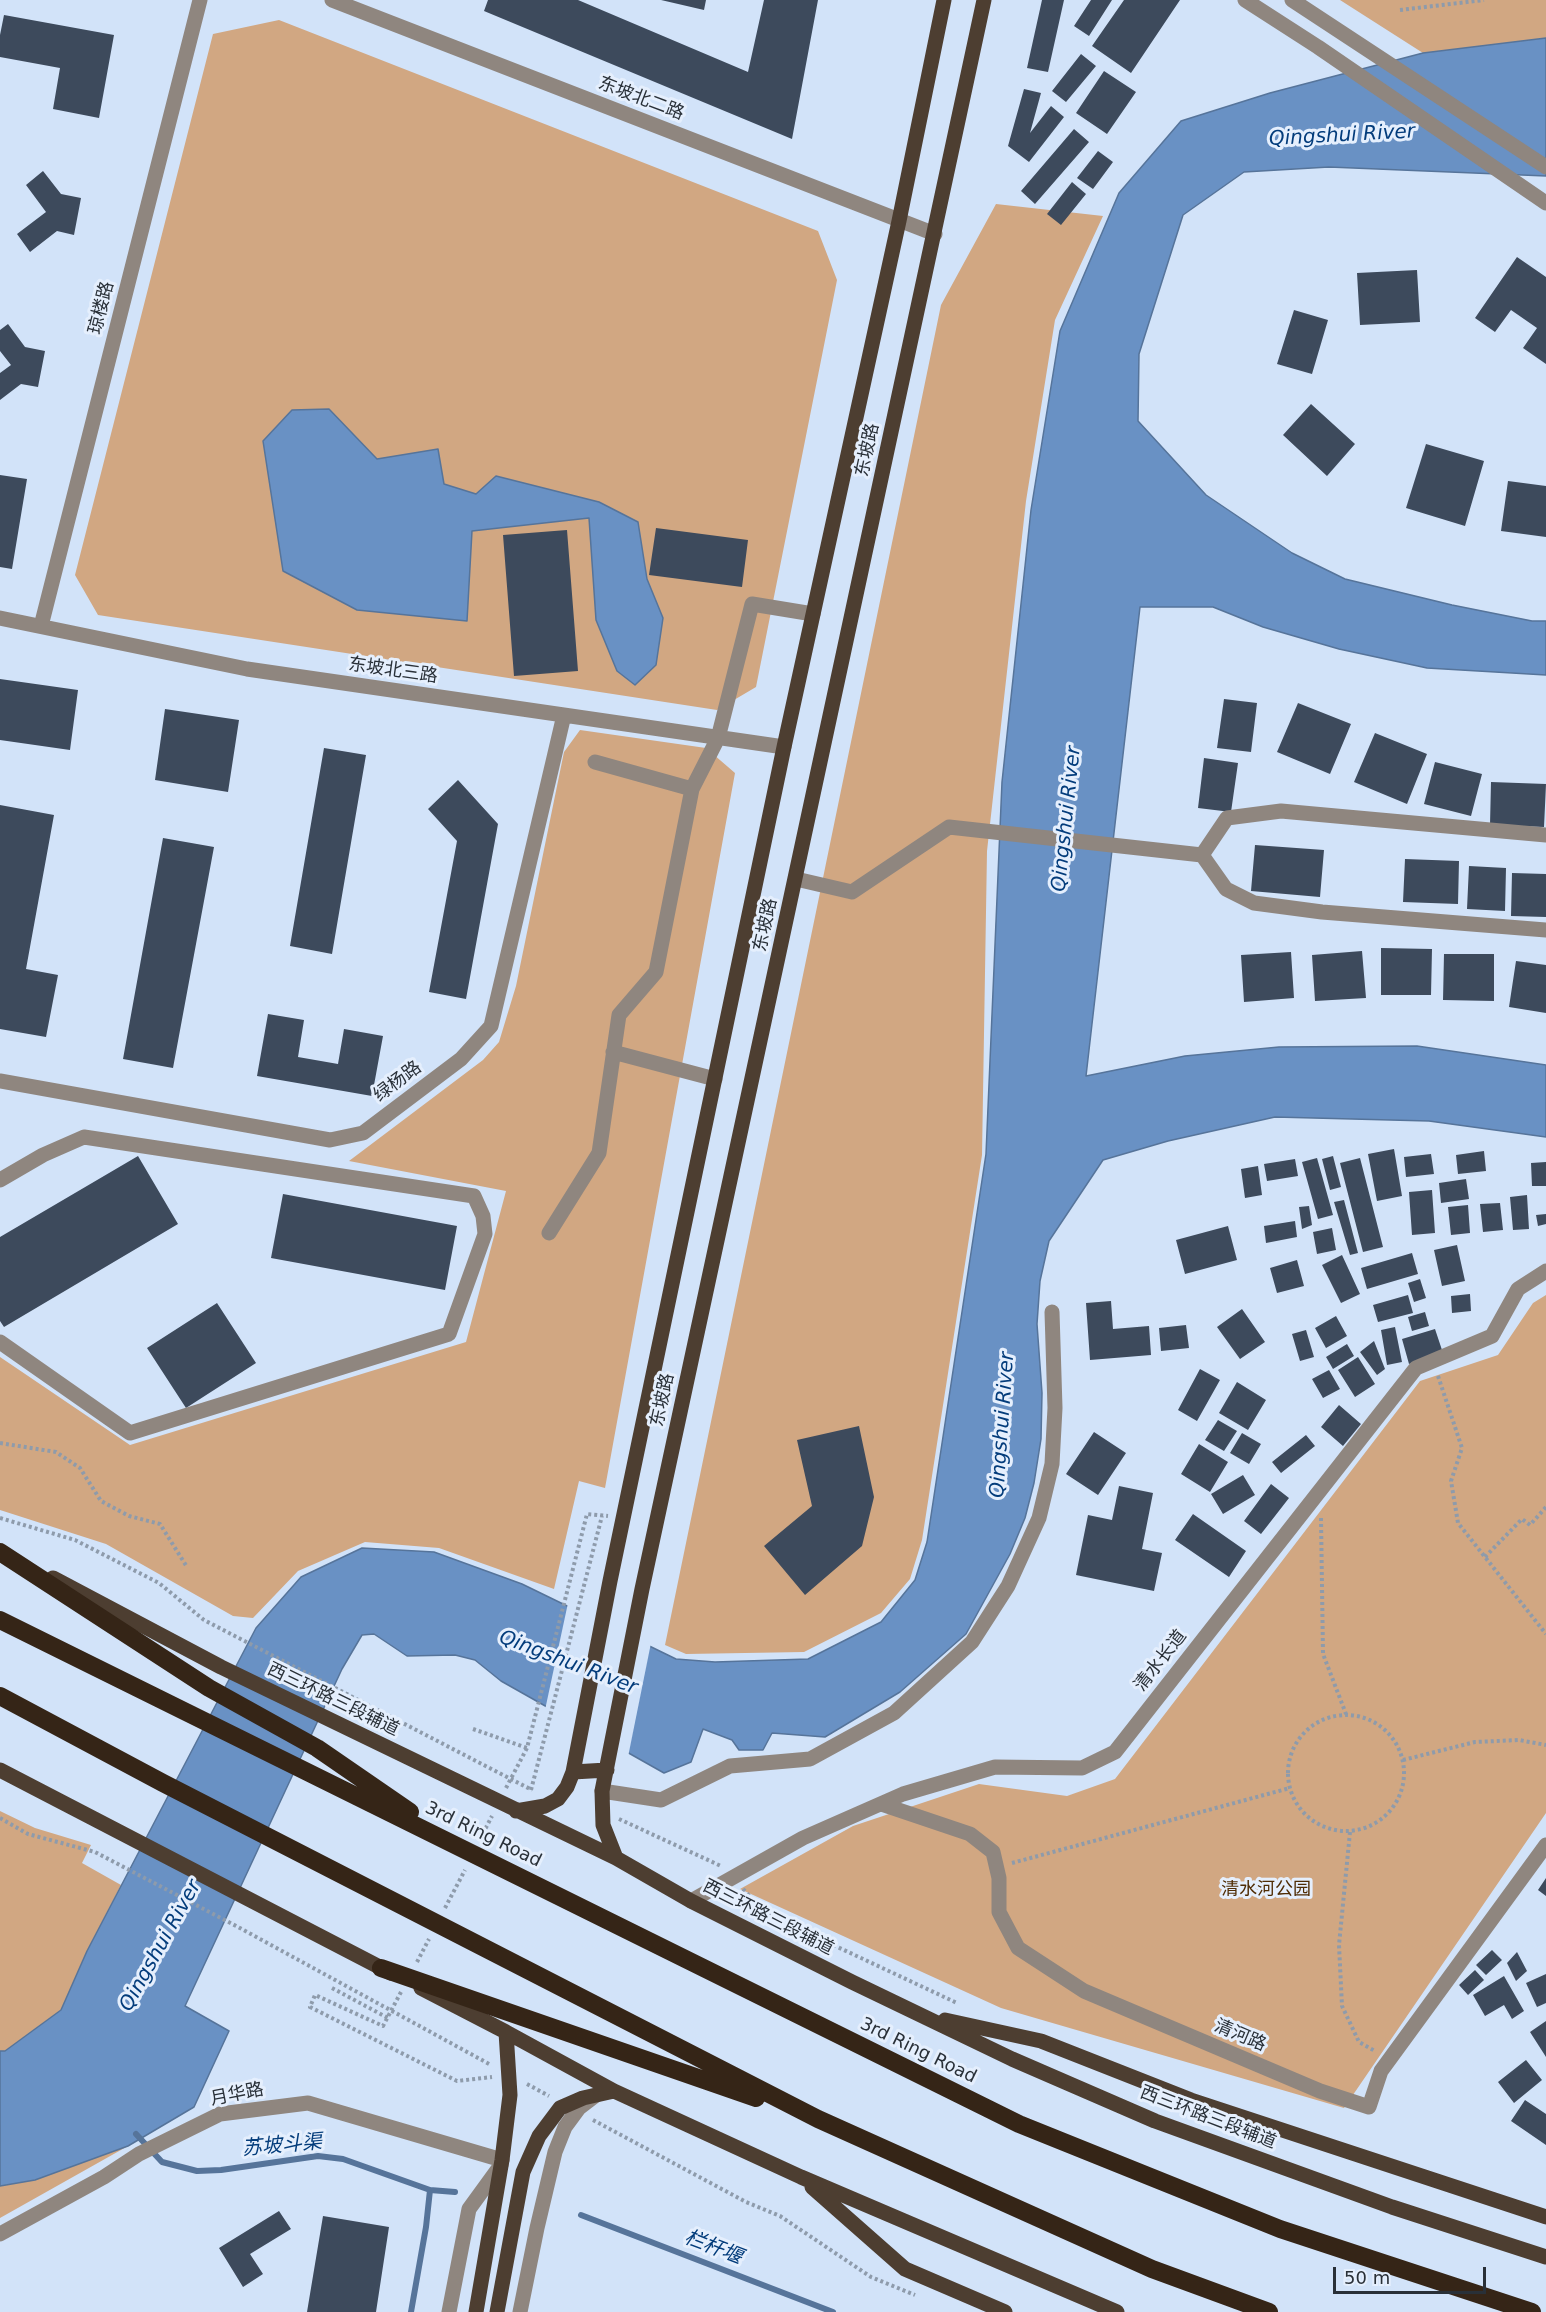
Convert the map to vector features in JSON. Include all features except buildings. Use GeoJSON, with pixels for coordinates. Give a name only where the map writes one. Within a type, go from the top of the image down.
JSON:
{"type":"FeatureCollection","features":[{"type":"Feature","properties":{"kind":"highway"},"geometry":{"type":"LineString","coordinates":[[0,1551],[209,1689],[317,1748],[461,1847]]}},
{"type":"Feature","properties":{"kind":"highway","name":"3rd Ring Road"},"geometry":{"type":"LineString","coordinates":[[0,1620],[1019,2124],[1280,2229],[1532,2312]]}},
{"type":"Feature","properties":{"kind":"highway"},"geometry":{"type":"LineString","coordinates":[[0,1696],[163,1783],[818,2119],[1168,2275],[1269,2312]]}},
{"type":"Feature","properties":{"kind":"highway"},"geometry":{"type":"LineString","coordinates":[[381,1968],[818,2119]]}},
{"type":"Feature","properties":{"kind":"main road","name":"东坡路"},"geometry":{"type":"LineString","coordinates":[[558,1798],[567,1787],[573,1772],[610,1581],[784,747],[899,221],[944,0]]}},
{"type":"Feature","properties":{"kind":"main road","name":"东坡路"},"geometry":{"type":"LineString","coordinates":[[616,1858],[603,1825],[602,1791],[642,1589],[984,0]]}},
{"type":"Feature","properties":{"kind":"main road","name":"西三环路三段辅道"},"geometry":{"type":"LineString","coordinates":[[0,1551],[221,1667],[616,1858],[691,1901],[1012,2059],[1155,2121],[1392,2207],[1546,2257]]}},
{"type":"Feature","properties":{"kind":"main road"},"geometry":{"type":"LineString","coordinates":[[0,1770],[248,1901],[506,2032],[614,2091],[801,2177],[1117,2312]]}},
{"type":"Feature","properties":{"kind":"main road"},"geometry":{"type":"LineString","coordinates":[[573,1772],[607,1770]]}},
{"type":"Feature","properties":{"kind":"main road"},"geometry":{"type":"LineString","coordinates":[[516,1811],[545,1806],[558,1798]]}},
{"type":"Feature","properties":{"kind":"main road"},"geometry":{"type":"LineString","coordinates":[[921,2015],[1041,2041],[1191,2100],[1546,2217]]}},
{"type":"Feature","properties":{"kind":"main road"},"geometry":{"type":"LineString","coordinates":[[476,2312],[510,2095],[506,2032]]}},
{"type":"Feature","properties":{"kind":"main road"},"geometry":{"type":"LineString","coordinates":[[497,2312],[523,2172],[539,2136],[560,2108],[572,2108],[596,2095],[614,2091]]}},
{"type":"Feature","properties":{"kind":"main road"},"geometry":{"type":"LineString","coordinates":[[801,2177],[905,2269],[1005,2312]]}},
{"type":"Feature","properties":{"kind":"street","name":"琼楼路"},"geometry":{"type":"LineString","coordinates":[[41,626],[200,0]]}},
{"type":"Feature","properties":{"kind":"street","name":"东坡北二路"},"geometry":{"type":"LineString","coordinates":[[332,0],[935,234]]}},
{"type":"Feature","properties":{"kind":"street"},"geometry":{"type":"LineString","coordinates":[[1245,0],[1545,202]]}},
{"type":"Feature","properties":{"kind":"street"},"geometry":{"type":"LineString","coordinates":[[1292,0],[1546,167]]}},
{"type":"Feature","properties":{"kind":"street"},"geometry":{"type":"LineString","coordinates":[[549,1233],[599,1153],[619,1016],[656,972],[692,789],[718,738],[752,604],[813,614]]}},
{"type":"Feature","properties":{"kind":"street","name":"东坡北三路"},"geometry":{"type":"LineString","coordinates":[[0,618],[247,669],[784,747]]}},
{"type":"Feature","properties":{"kind":"street","name":"绿杨路"},"geometry":{"type":"LineString","coordinates":[[0,1081],[330,1140],[363,1133],[461,1059],[490,1026],[564,715]]}},
{"type":"Feature","properties":{"kind":"street"},"geometry":{"type":"LineString","coordinates":[[595,762],[692,789]]}},
{"type":"Feature","properties":{"kind":"street"},"geometry":{"type":"LineString","coordinates":[[1202,855],[1227,818],[1281,811],[1546,835]]}},
{"type":"Feature","properties":{"kind":"street"},"geometry":{"type":"LineString","coordinates":[[796,879],[852,892],[949,827],[1202,855],[1226,889],[1254,903],[1322,912],[1546,930]]}},
{"type":"Feature","properties":{"kind":"street"},"geometry":{"type":"LineString","coordinates":[[613,1052],[715,1078]]}},
{"type":"Feature","properties":{"kind":"street"},"geometry":{"type":"LineString","coordinates":[[0,1180],[44,1155],[84,1137],[474,1196],[483,1216],[485,1234],[449,1334],[130,1433],[0,1342]]}},
{"type":"Feature","properties":{"kind":"street","name":"清水长道"},"geometry":{"type":"LineString","coordinates":[[691,1901],[803,1838],[903,1794],[995,1767],[1082,1768],[1115,1752],[1416,1368],[1492,1336],[1518,1289],[1546,1271]]}},
{"type":"Feature","properties":{"kind":"street"},"geometry":{"type":"LineString","coordinates":[[602,1791],[661,1800],[730,1766],[810,1759],[894,1713],[972,1641],[1008,1586],[1039,1518],[1052,1464],[1055,1408],[1052,1312]]}},
{"type":"Feature","properties":{"kind":"street","name":"清河路"},"geometry":{"type":"LineString","coordinates":[[881,1804],[970,1834],[993,1852],[999,1878],[999,1912],[1018,1948],[1084,1991],[1320,2091],[1370,2107],[1381,2071],[1546,1845]]}},
{"type":"Feature","properties":{"kind":"street","name":"月华路"},"geometry":{"type":"LineString","coordinates":[[0,2234],[104,2177],[139,2154],[220,2114],[308,2103],[501,2162]]}},
{"type":"Feature","properties":{"kind":"street"},"geometry":{"type":"LineString","coordinates":[[520,2312],[555,2152],[572,2108]]}},
{"type":"Feature","properties":{"kind":"street"},"geometry":{"type":"LineString","coordinates":[[449,2312],[469,2209],[501,2162]]}},
{"type":"Feature","properties":{"kind":"path"},"geometry":{"type":"LineString","coordinates":[[1400,10],[1484,0]]}},
{"type":"Feature","properties":{"kind":"path"},"geometry":{"type":"LineString","coordinates":[[1433,1361],[1462,1449],[1450,1480],[1458,1523],[1546,1634]]}},
{"type":"Feature","properties":{"kind":"path"},"geometry":{"type":"LineString","coordinates":[[0,1443],[56,1452],[80,1468],[101,1501],[129,1516],[160,1524],[187,1567]]}},
{"type":"Feature","properties":{"kind":"path"},"geometry":{"type":"LineString","coordinates":[[1321,1489],[1323,1654],[1346,1714]]}},
{"type":"Feature","properties":{"kind":"path"},"geometry":{"type":"LineString","coordinates":[[1485,1557],[1522,1519],[1530,1525],[1546,1507]]}},
{"type":"Feature","properties":{"kind":"path"},"geometry":{"type":"LineString","coordinates":[[531,1790],[602,1516]]}},
{"type":"Feature","properties":{"kind":"path"},"geometry":{"type":"LineString","coordinates":[[0,1518],[75,1540],[159,1583],[204,1620],[531,1790],[558,1798]]}},
{"type":"Feature","properties":{"kind":"path"},"geometry":{"type":"LineString","coordinates":[[1346,1714],[1365,1717],[1382,1726],[1396,1741],[1403,1760],[1404,1780],[1398,1800],[1386,1816],[1370,1827],[1350,1832],[1331,1830],[1314,1823],[1300,1810],[1287,1775],[1290,1756],[1298,1740],[1311,1726],[1328,1717],[1346,1714]]}},
{"type":"Feature","properties":{"kind":"path"},"geometry":{"type":"LineString","coordinates":[[473,1729],[527,1748]]}},
{"type":"Feature","properties":{"kind":"path"},"geometry":{"type":"LineString","coordinates":[[1403,1760],[1475,1742],[1519,1740],[1546,1745]]}},
{"type":"Feature","properties":{"kind":"path"},"geometry":{"type":"LineString","coordinates":[[996,1867],[1290,1788]]}},
{"type":"Feature","properties":{"kind":"path"},"geometry":{"type":"LineString","coordinates":[[603,1813],[721,1866],[765,1913],[964,2007]]}},
{"type":"Feature","properties":{"kind":"path"},"geometry":{"type":"LineString","coordinates":[[0,1818],[28,1834],[95,1852],[746,2202],[780,2216],[871,2277],[925,2299]]}},
{"type":"Feature","properties":{"kind":"path"},"geometry":{"type":"LineString","coordinates":[[1350,1832],[1338,1945],[1342,2006],[1359,2042],[1389,2060]]}},
{"type":"Feature","properties":{"kind":"path"},"geometry":{"type":"LineString","coordinates":[[332,1988],[388,2018]]}},
{"type":"Feature","properties":{"kind":"path"},"geometry":{"type":"LineString","coordinates":[[457,2081],[509,2075]]}},
{"type":"Feature","properties":{"kind":"green space"},"geometry":{"type":"Polygon","coordinates":[[[1340,0],[1546,0],[1546,38],[1423,53],[1340,0]]]}},
{"type":"Feature","properties":{"kind":"green space"},"geometry":{"type":"Polygon","coordinates":[[[279,20],[818,231],[837,280],[756,687],[717,710],[98,615],[75,575],[213,34],[279,20]]]}},
{"type":"Feature","properties":{"kind":"green space"},"geometry":{"type":"Polygon","coordinates":[[[996,204],[1103,216],[1055,320],[1026,501],[987,851],[982,1155],[922,1540],[910,1579],[881,1613],[804,1652],[686,1654],[665,1645],[941,305],[996,204]]]}},
{"type":"Feature","properties":{"kind":"green space"},"geometry":{"type":"Polygon","coordinates":[[[580,730],[706,748],[735,773],[605,1488],[579,1481],[554,1589],[439,1548],[365,1542],[298,1571],[253,1618],[233,1616],[106,1544],[0,1510],[0,1357],[130,1445],[466,1342],[506,1191],[349,1161],[483,1060],[499,1042],[516,986],[564,752],[580,730]]]}},
{"type":"Feature","properties":{"kind":"green space","name":"清水河公园"},"geometry":{"type":"Polygon","coordinates":[[[1546,1295],[1546,1813],[1344,2108],[1001,2008],[740,1889],[853,1826],[979,1784],[1067,1796],[1115,1779],[1420,1381],[1498,1355],[1533,1303],[1546,1295]]]}},
{"type":"Feature","properties":{"kind":"green space"},"geometry":{"type":"Polygon","coordinates":[[[0,1811],[35,1828],[91,1845],[82,1863],[121,1885],[87,1951],[61,2010],[5,2051],[0,2051],[0,1811]]]}},
{"type":"Feature","properties":{"kind":"green space"},"geometry":{"type":"Polygon","coordinates":[[[128,2146],[0,2218],[0,2186],[35,2180],[128,2146]]]}},
{"type":"Feature","properties":{"kind":"water","name":"Qingshui River"},"geometry":{"type":"Polygon","coordinates":[[[1546,38],[1546,176],[1329,167],[1244,172],[1183,215],[1139,354],[1138,421],[1206,495],[1292,553],[1345,579],[1452,605],[1532,621],[1546,621],[1546,675],[1427,668],[1339,649],[1263,627],[1213,607],[1140,607],[1086,1076],[1185,1056],[1279,1047],[1417,1046],[1546,1065],[1546,1137],[1429,1121],[1275,1117],[1168,1141],[1103,1160],[1049,1241],[1040,1281],[1037,1324],[1042,1393],[1041,1439],[1034,1483],[1025,1518],[1010,1554],[966,1634],[900,1692],[825,1737],[772,1733],[763,1750],[739,1750],[732,1740],[703,1729],[691,1762],[664,1773],[501,1681],[475,1660],[455,1655],[407,1656],[374,1634],[362,1635],[342,1669],[185,2006],[229,2031],[194,2107],[128,2146],[35,2180],[0,2186],[0,2051],[5,2051],[61,2010],[87,1951],[256,1628],[301,1577],[362,1548],[434,1552],[522,1584],[676,1659],[715,1662],[808,1659],[881,1622],[915,1580],[927,1542],[986,1154],[1002,782],[1031,510],[1060,331],[1119,193],[1181,121],[1270,93],[1423,53],[1546,38]]]}},
{"type":"Feature","properties":{"kind":"water"},"geometry":{"type":"Polygon","coordinates":[[[329,409],[377,459],[438,449],[444,484],[476,494],[496,476],[599,502],[638,522],[647,579],[663,618],[656,665],[635,685],[617,671],[596,620],[589,518],[472,531],[467,621],[357,610],[283,571],[263,441],[292,410],[329,409]]]}},
{"type":"Feature","properties":{"kind":"pier"},"geometry":{"type":"Polygon","coordinates":[[[568,1603],[651,1643],[628,1757],[545,1710],[568,1603]]]}},
{"type":"Feature","properties":{"kind":"waterway","name":"苏坡斗渠"},"geometry":{"type":"LineString","coordinates":[[136,2134],[162,2162],[197,2171],[221,2170],[318,2156],[343,2159],[430,2190],[411,2312]]}},
{"type":"Feature","properties":{"kind":"waterway","name":"栏杆堰"},"geometry":{"type":"LineString","coordinates":[[430,2190],[455,2192]]}},
{"type":"Feature","properties":{"kind":"waterway","name":"栏杆堰"},"geometry":{"type":"LineString","coordinates":[[581,2215],[833,2312]]}}]}
